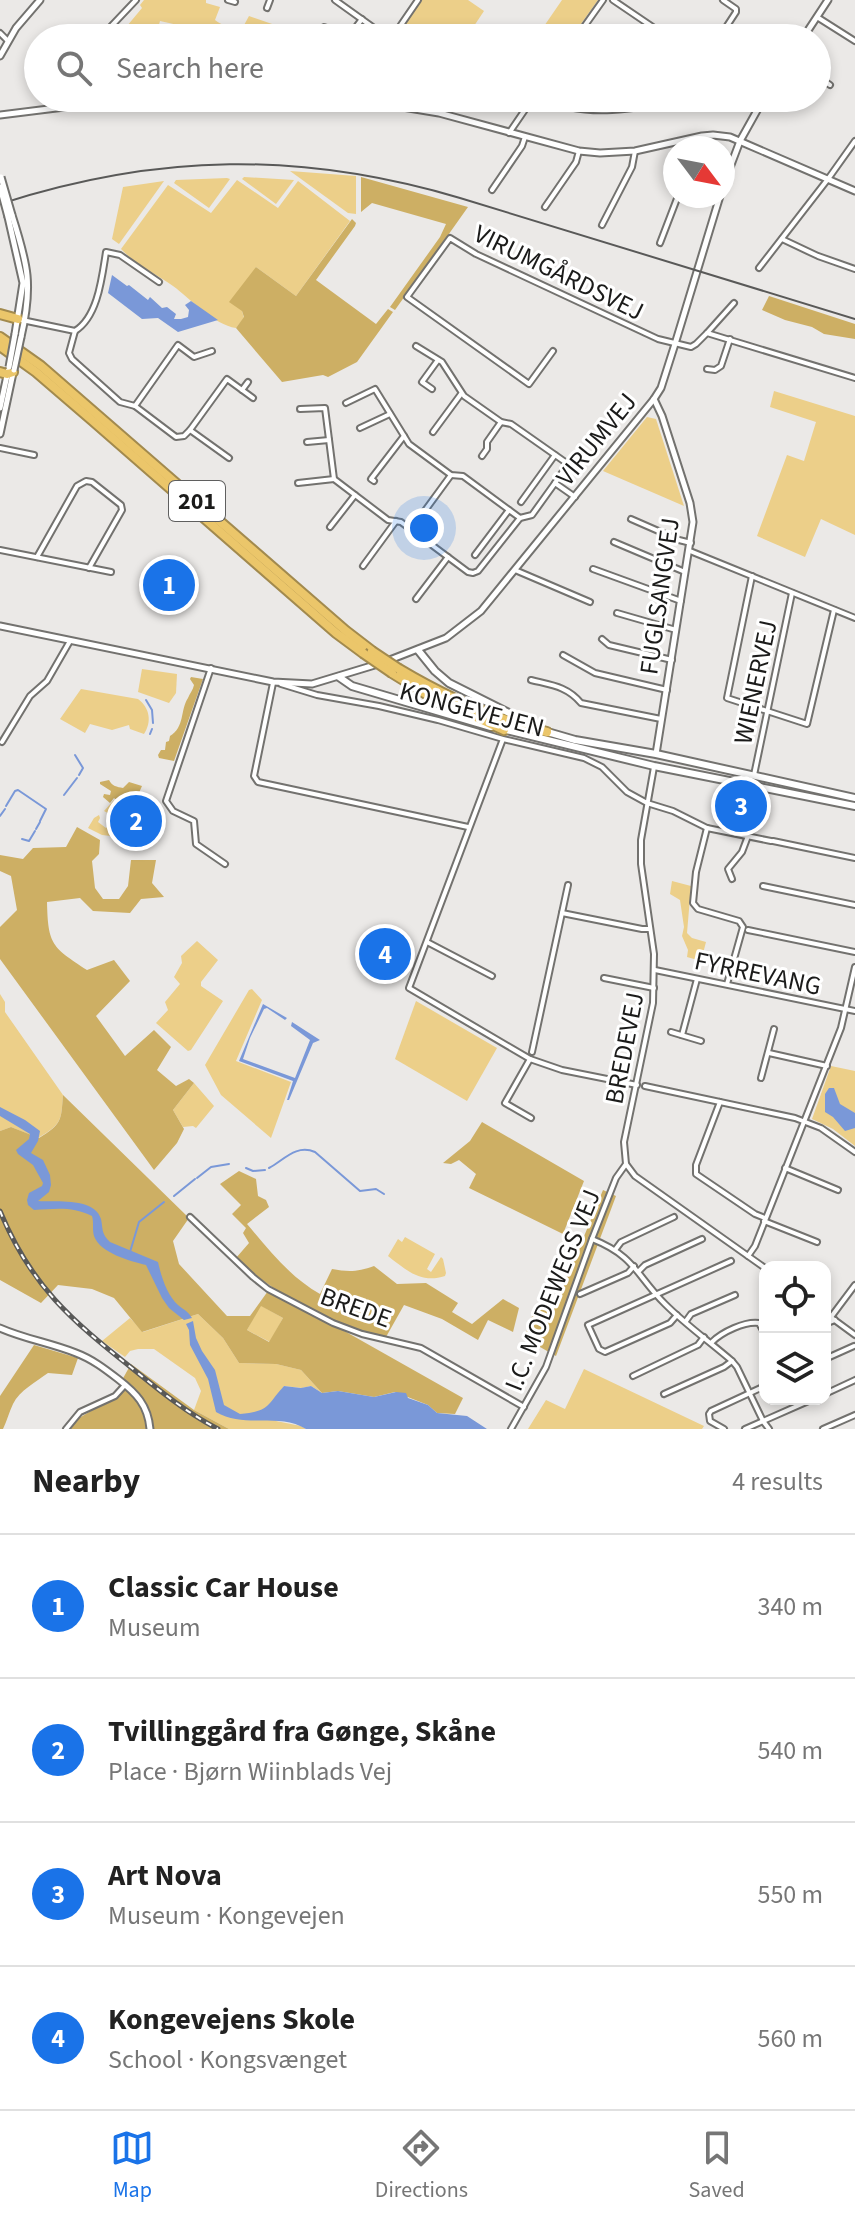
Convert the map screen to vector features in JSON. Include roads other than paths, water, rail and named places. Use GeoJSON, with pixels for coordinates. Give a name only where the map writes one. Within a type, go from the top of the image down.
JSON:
{"type":"FeatureCollection","features":[{"type":"Feature","properties":{"kind":"highway"},"geometry":{"type":"LineString","coordinates":[[0,314],[21,320]]}},
{"type":"Feature","properties":{"kind":"highway","name":"201"},"geometry":{"type":"LineString","coordinates":[[0,337],[75,394],[368,652]]}},
{"type":"Feature","properties":{"kind":"highway","name":"201"},"geometry":{"type":"LineString","coordinates":[[0,346],[59,392],[336,633],[426,694],[503,734]]}},
{"type":"Feature","properties":{"kind":"highway","name":"201"},"geometry":{"type":"LineString","coordinates":[[395,671],[489,715],[547,732]]}},
{"type":"Feature","properties":{"kind":"main road","name":"201"},"geometry":{"type":"LineString","coordinates":[[418,650],[449,683],[547,732]]}},
{"type":"Feature","properties":{"kind":"main road","name":"201"},"geometry":{"type":"LineString","coordinates":[[339,677],[353,686],[503,734]]}},
{"type":"Feature","properties":{"kind":"main road","name":"KONGEVEJEN"},"geometry":{"type":"LineString","coordinates":[[547,732],[855,798]]}},
{"type":"Feature","properties":{"kind":"main road","name":"KONGEVEJEN"},"geometry":{"type":"LineString","coordinates":[[503,734],[855,806]]}},
{"type":"Feature","properties":{"kind":"street"},"geometry":{"type":"LineString","coordinates":[[0,56],[40,0]]}},
{"type":"Feature","properties":{"kind":"street"},"geometry":{"type":"LineString","coordinates":[[113,24],[136,0]]}},
{"type":"Feature","properties":{"kind":"street"},"geometry":{"type":"LineString","coordinates":[[228,0],[235,2]]}},
{"type":"Feature","properties":{"kind":"street"},"geometry":{"type":"LineString","coordinates":[[267,8],[270,0]]}},
{"type":"Feature","properties":{"kind":"street"},"geometry":{"type":"LineString","coordinates":[[335,0],[369,24]]}},
{"type":"Feature","properties":{"kind":"street"},"geometry":{"type":"LineString","coordinates":[[400,24],[418,0]]}},
{"type":"Feature","properties":{"kind":"street"},"geometry":{"type":"LineString","coordinates":[[586,24],[603,0]]}},
{"type":"Feature","properties":{"kind":"street"},"geometry":{"type":"LineString","coordinates":[[613,0],[648,24]]}},
{"type":"Feature","properties":{"kind":"street"},"geometry":{"type":"LineString","coordinates":[[723,0],[736,9],[728,24]]}},
{"type":"Feature","properties":{"kind":"street"},"geometry":{"type":"LineString","coordinates":[[812,24],[828,0]]}},
{"type":"Feature","properties":{"kind":"street"},"geometry":{"type":"LineString","coordinates":[[817,17],[828,24]]}},
{"type":"Feature","properties":{"kind":"street"},"geometry":{"type":"LineString","coordinates":[[358,24],[362,19]]}},
{"type":"Feature","properties":{"kind":"street"},"geometry":{"type":"LineString","coordinates":[[831,26],[855,41]]}},
{"type":"Feature","properties":{"kind":"street"},"geometry":{"type":"LineString","coordinates":[[0,33],[8,41]]}},
{"type":"Feature","properties":{"kind":"street"},"geometry":{"type":"LineString","coordinates":[[0,115],[24,112]]}},
{"type":"Feature","properties":{"kind":"street"},"geometry":{"type":"LineString","coordinates":[[433,112],[579,151],[635,151],[663,144]]}},
{"type":"Feature","properties":{"kind":"street"},"geometry":{"type":"LineString","coordinates":[[509,133],[523,112]]}},
{"type":"Feature","properties":{"kind":"street"},"geometry":{"type":"LineString","coordinates":[[735,154],[755,112]]}},
{"type":"Feature","properties":{"kind":"street"},"geometry":{"type":"LineString","coordinates":[[492,190],[525,137]]}},
{"type":"Feature","properties":{"kind":"street"},"geometry":{"type":"LineString","coordinates":[[735,140],[855,191]]}},
{"type":"Feature","properties":{"kind":"street"},"geometry":{"type":"LineString","coordinates":[[759,268],[855,141]]}},
{"type":"Feature","properties":{"kind":"street"},"geometry":{"type":"LineString","coordinates":[[545,207],[576,162],[579,151]]}},
{"type":"Feature","properties":{"kind":"street"},"geometry":{"type":"LineString","coordinates":[[602,225],[632,167],[635,151]]}},
{"type":"Feature","properties":{"kind":"street"},"geometry":{"type":"LineString","coordinates":[[0,408],[21,320],[23,283],[1,175]]}},
{"type":"Feature","properties":{"kind":"street"},"geometry":{"type":"LineString","coordinates":[[0,187],[10,216]]}},
{"type":"Feature","properties":{"kind":"street"},"geometry":{"type":"LineString","coordinates":[[660,243],[673,208]]}},
{"type":"Feature","properties":{"kind":"street","name":"VIRUMVEJ"},"geometry":{"type":"LineString","coordinates":[[418,650],[446,638],[470,621],[654,399],[661,388],[716,208]]}},
{"type":"Feature","properties":{"kind":"street","name":"VIRUMGÅRDSVEJ"},"geometry":{"type":"LineString","coordinates":[[553,351],[529,384],[407,297],[450,238],[488,260],[658,339],[675,344]]}},
{"type":"Feature","properties":{"kind":"street"},"geometry":{"type":"LineString","coordinates":[[782,239],[855,269]]}},
{"type":"Feature","properties":{"kind":"street"},"geometry":{"type":"LineString","coordinates":[[159,282],[120,255],[106,252],[99,293],[88,316],[75,331],[69,353],[72,359],[120,402],[135,406],[172,435],[184,436],[190,430],[227,379],[253,398]]}},
{"type":"Feature","properties":{"kind":"street"},"geometry":{"type":"LineString","coordinates":[[675,344],[691,347],[733,307]]}},
{"type":"Feature","properties":{"kind":"street"},"geometry":{"type":"LineString","coordinates":[[21,320],[75,331]]}},
{"type":"Feature","properties":{"kind":"street"},"geometry":{"type":"LineString","coordinates":[[707,333],[855,378]]}},
{"type":"Feature","properties":{"kind":"street"},"geometry":{"type":"LineString","coordinates":[[707,369],[715,370],[721,366],[730,339]]}},
{"type":"Feature","properties":{"kind":"street"},"geometry":{"type":"LineString","coordinates":[[135,406],[178,345],[194,357],[212,351]]}},
{"type":"Feature","properties":{"kind":"street"},"geometry":{"type":"LineString","coordinates":[[298,483],[334,479],[388,520],[401,522],[473,573],[478,571],[520,518],[532,515],[568,464],[461,394],[438,360],[416,346]]}},
{"type":"Feature","properties":{"kind":"street"},"geometry":{"type":"LineString","coordinates":[[432,389],[422,382],[438,360]]}},
{"type":"Feature","properties":{"kind":"street"},"geometry":{"type":"LineString","coordinates":[[242,390],[248,382]]}},
{"type":"Feature","properties":{"kind":"street"},"geometry":{"type":"LineString","coordinates":[[346,403],[375,389],[409,444],[451,475],[463,476],[520,518]]}},
{"type":"Feature","properties":{"kind":"street"},"geometry":{"type":"LineString","coordinates":[[0,434],[4,394]]}},
{"type":"Feature","properties":{"kind":"street"},"geometry":{"type":"LineString","coordinates":[[433,432],[461,394]]}},
{"type":"Feature","properties":{"kind":"street","name":"FUGLSANGVEJ"},"geometry":{"type":"LineString","coordinates":[[654,399],[690,503],[693,522],[656,754]]}},
{"type":"Feature","properties":{"kind":"street"},"geometry":{"type":"LineString","coordinates":[[300,409],[325,408],[334,479]]}},
{"type":"Feature","properties":{"kind":"street"},"geometry":{"type":"LineString","coordinates":[[360,428],[390,414]]}},
{"type":"Feature","properties":{"kind":"street"},"geometry":{"type":"LineString","coordinates":[[482,456],[487,442],[501,422]]}},
{"type":"Feature","properties":{"kind":"street"},"geometry":{"type":"LineString","coordinates":[[190,430],[229,458]]}},
{"type":"Feature","properties":{"kind":"street"},"geometry":{"type":"LineString","coordinates":[[374,481],[371,479],[404,436]]}},
{"type":"Feature","properties":{"kind":"street"},"geometry":{"type":"LineString","coordinates":[[307,442],[329,440]]}},
{"type":"Feature","properties":{"kind":"street"},"geometry":{"type":"LineString","coordinates":[[0,448],[34,455]]}},
{"type":"Feature","properties":{"kind":"street"},"geometry":{"type":"LineString","coordinates":[[521,502],[555,455]]}},
{"type":"Feature","properties":{"kind":"street"},"geometry":{"type":"LineString","coordinates":[[418,514],[421,516],[451,475]]}},
{"type":"Feature","properties":{"kind":"street"},"geometry":{"type":"LineString","coordinates":[[37,557],[77,486],[86,481],[92,482],[121,505],[122,510],[89,568]]}},
{"type":"Feature","properties":{"kind":"street"},"geometry":{"type":"LineString","coordinates":[[555,483],[575,497]]}},
{"type":"Feature","properties":{"kind":"street"},"geometry":{"type":"LineString","coordinates":[[330,527],[355,495]]}},
{"type":"Feature","properties":{"kind":"street"},"geometry":{"type":"LineString","coordinates":[[475,555],[509,510]]}},
{"type":"Feature","properties":{"kind":"street"},"geometry":{"type":"LineString","coordinates":[[631,519],[691,543]]}},
{"type":"Feature","properties":{"kind":"street"},"geometry":{"type":"LineString","coordinates":[[363,566],[396,521]]}},
{"type":"Feature","properties":{"kind":"street"},"geometry":{"type":"LineString","coordinates":[[614,542],[686,572]]}},
{"type":"Feature","properties":{"kind":"street"},"geometry":{"type":"LineString","coordinates":[[0,550],[111,572]]}},
{"type":"Feature","properties":{"kind":"street"},"geometry":{"type":"LineString","coordinates":[[690,551],[855,618]]}},
{"type":"Feature","properties":{"kind":"street"},"geometry":{"type":"LineString","coordinates":[[416,599],[448,557]]}},
{"type":"Feature","properties":{"kind":"street"},"geometry":{"type":"LineString","coordinates":[[593,569],[681,601]]}},
{"type":"Feature","properties":{"kind":"street"},"geometry":{"type":"LineString","coordinates":[[515,570],[590,602]]}},
{"type":"Feature","properties":{"kind":"street"},"geometry":{"type":"LineString","coordinates":[[752,576],[727,698],[807,724],[834,610]]}},
{"type":"Feature","properties":{"kind":"street","name":"WIENERVEJ"},"geometry":{"type":"LineString","coordinates":[[754,777],[792,593]]}},
{"type":"Feature","properties":{"kind":"street"},"geometry":{"type":"LineString","coordinates":[[617,613],[676,630]]}},
{"type":"Feature","properties":{"kind":"street","name":"KONGEVEJEN"},"geometry":{"type":"LineString","coordinates":[[0,626],[211,668],[328,697],[503,734],[593,761],[627,792],[707,828],[855,858]]}},
{"type":"Feature","properties":{"kind":"street"},"geometry":{"type":"LineString","coordinates":[[602,639],[609,645],[672,660]]}},
{"type":"Feature","properties":{"kind":"street"},"geometry":{"type":"LineString","coordinates":[[2,742],[30,696],[47,681],[70,641]]}},
{"type":"Feature","properties":{"kind":"street","name":"KONGEVEJEN"},"geometry":{"type":"LineString","coordinates":[[273,682],[312,684],[418,650]]}},
{"type":"Feature","properties":{"kind":"street"},"geometry":{"type":"LineString","coordinates":[[563,655],[595,673],[667,690]]}},
{"type":"Feature","properties":{"kind":"street"},"geometry":{"type":"LineString","coordinates":[[211,668],[166,801],[173,811],[194,821],[196,844],[225,864]]}},
{"type":"Feature","properties":{"kind":"street"},"geometry":{"type":"LineString","coordinates":[[531,680],[567,689],[581,703],[661,719]]}},
{"type":"Feature","properties":{"kind":"street"},"geometry":{"type":"LineString","coordinates":[[273,682],[254,776],[258,782],[468,827]]}},
{"type":"Feature","properties":{"kind":"street"},"geometry":{"type":"LineString","coordinates":[[503,734],[409,988],[530,1059],[562,1070],[637,1085]]}},
{"type":"Feature","properties":{"kind":"street","name":"BREDEVEJ"},"geometry":{"type":"LineString","coordinates":[[626,1164],[624,1142],[649,1031],[654,988],[655,970],[641,864],[641,840],[654,766]]}},
{"type":"Feature","properties":{"kind":"street"},"geometry":{"type":"LineString","coordinates":[[707,828],[696,872],[693,903],[698,909],[739,921],[743,927],[727,984]]}},
{"type":"Feature","properties":{"kind":"street"},"geometry":{"type":"LineString","coordinates":[[732,879],[728,869],[742,852],[748,836]]}},
{"type":"Feature","properties":{"kind":"street"},"geometry":{"type":"LineString","coordinates":[[532,1052],[568,885]]}},
{"type":"Feature","properties":{"kind":"street"},"geometry":{"type":"LineString","coordinates":[[763,886],[855,905]]}},
{"type":"Feature","properties":{"kind":"street"},"geometry":{"type":"LineString","coordinates":[[562,913],[650,929]]}},
{"type":"Feature","properties":{"kind":"street"},"geometry":{"type":"LineString","coordinates":[[748,930],[855,952]]}},
{"type":"Feature","properties":{"kind":"street"},"geometry":{"type":"LineString","coordinates":[[427,942],[492,976]]}},
{"type":"Feature","properties":{"kind":"street"},"geometry":{"type":"LineString","coordinates":[[748,1256],[755,1246],[827,1066],[846,1009],[855,967]]}},
{"type":"Feature","properties":{"kind":"street","name":"FYRREVANG"},"geometry":{"type":"LineString","coordinates":[[655,970],[855,1011]]}},
{"type":"Feature","properties":{"kind":"street"},"geometry":{"type":"LineString","coordinates":[[604,978],[654,988]]}},
{"type":"Feature","properties":{"kind":"street"},"geometry":{"type":"LineString","coordinates":[[682,1035],[697,979]]}},
{"type":"Feature","properties":{"kind":"street"},"geometry":{"type":"LineString","coordinates":[[761,1078],[774,1029]]}},
{"type":"Feature","properties":{"kind":"street"},"geometry":{"type":"LineString","coordinates":[[671,1032],[701,1041]]}},
{"type":"Feature","properties":{"kind":"street"},"geometry":{"type":"LineString","coordinates":[[769,1053],[827,1066]]}},
{"type":"Feature","properties":{"kind":"street"},"geometry":{"type":"LineString","coordinates":[[530,1059],[505,1103],[531,1118]]}},
{"type":"Feature","properties":{"kind":"street"},"geometry":{"type":"LineString","coordinates":[[645,1086],[804,1121],[833,1135],[855,1152]]}},
{"type":"Feature","properties":{"kind":"street"},"geometry":{"type":"LineString","coordinates":[[720,1102],[696,1165],[696,1174],[765,1219],[817,1242]]}},
{"type":"Feature","properties":{"kind":"street"},"geometry":{"type":"LineString","coordinates":[[626,1164],[635,1176],[759,1264]]}},
{"type":"Feature","properties":{"kind":"street","name":"I.C. MODEWEGS VEJ"},"geometry":{"type":"LineString","coordinates":[[511,1429],[546,1367],[616,1178],[626,1164]]}},
{"type":"Feature","properties":{"kind":"street"},"geometry":{"type":"LineString","coordinates":[[785,1168],[838,1190]]}},
{"type":"Feature","properties":{"kind":"street","name":"BREDE"},"geometry":{"type":"LineString","coordinates":[[190,1217],[268,1289],[333,1323],[362,1334],[421,1348],[524,1407]]}},
{"type":"Feature","properties":{"kind":"street"},"geometry":{"type":"LineString","coordinates":[[615,1250],[621,1242],[674,1217]]}},
{"type":"Feature","properties":{"kind":"street"},"geometry":{"type":"LineString","coordinates":[[592,1239],[615,1250],[634,1266],[656,1295],[732,1361],[769,1429]]}},
{"type":"Feature","properties":{"kind":"street"},"geometry":{"type":"LineString","coordinates":[[639,1271],[645,1265],[702,1239]]}},
{"type":"Feature","properties":{"kind":"street"},"geometry":{"type":"LineString","coordinates":[[677,1315],[670,1323],[605,1352],[601,1351],[588,1325],[731,1261]]}},
{"type":"Feature","properties":{"kind":"street"},"geometry":{"type":"LineString","coordinates":[[580,1294],[628,1273],[634,1266]]}},
{"type":"Feature","properties":{"kind":"street"},"geometry":{"type":"LineString","coordinates":[[855,1285],[833,1318],[855,1335]]}},
{"type":"Feature","properties":{"kind":"street"},"geometry":{"type":"LineString","coordinates":[[686,1321],[691,1314],[735,1295]]}},
{"type":"Feature","properties":{"kind":"street"},"geometry":{"type":"LineString","coordinates":[[711,1343],[750,1322],[759,1323],[764,1333]]}},
{"type":"Feature","properties":{"kind":"street"},"geometry":{"type":"LineString","coordinates":[[0,1328],[78,1354],[98,1364],[140,1398],[147,1410],[150,1429]]}},
{"type":"Feature","properties":{"kind":"street"},"geometry":{"type":"LineString","coordinates":[[633,1376],[698,1345],[704,1337]]}},
{"type":"Feature","properties":{"kind":"street"},"geometry":{"type":"LineString","coordinates":[[831,1356],[854,1346]]}},
{"type":"Feature","properties":{"kind":"street"},"geometry":{"type":"LineString","coordinates":[[664,1394],[732,1361]]}},
{"type":"Feature","properties":{"kind":"street"},"geometry":{"type":"LineString","coordinates":[[831,1391],[855,1380]]}},
{"type":"Feature","properties":{"kind":"street"},"geometry":{"type":"LineString","coordinates":[[66,1429],[80,1412],[115,1396],[125,1385]]}},
{"type":"Feature","properties":{"kind":"street"},"geometry":{"type":"LineString","coordinates":[[724,1429],[710,1421],[711,1411],[759,1388]]}},
{"type":"Feature","properties":{"kind":"street"},"geometry":{"type":"LineString","coordinates":[[745,1429],[799,1405]]}},
{"type":"Feature","properties":{"kind":"street"},"geometry":{"type":"LineString","coordinates":[[823,1429],[855,1415]]}},
{"type":"Feature","properties":{"kind":"water"},"geometry":{"type":"Polygon","coordinates":[[[112,275],[148,300],[150,297],[162,308],[167,307],[176,314],[174,319],[188,317],[189,310],[185,305],[191,301],[218,320],[178,332],[158,318],[142,319],[108,293],[112,275]]]}},
{"type":"Feature","properties":{"kind":"water"},"geometry":{"type":"Polygon","coordinates":[[[263,1004],[287,1018],[285,1020],[264,1009],[243,1059],[295,1078],[310,1040],[291,1026],[292,1022],[320,1040],[313,1043],[289,1100],[293,1081],[239,1061],[263,1004]]]}},
{"type":"Feature","properties":{"kind":"water"},"geometry":{"type":"Polygon","coordinates":[[[829,1088],[834,1088],[840,1104],[855,1113],[855,1128],[845,1131],[825,1112],[825,1094],[829,1088]]]}},
{"type":"Feature","properties":{"kind":"water"},"geometry":{"type":"Polygon","coordinates":[[[0,1107],[40,1131],[31,1153],[43,1160],[51,1185],[49,1192],[38,1201],[73,1202],[91,1207],[101,1219],[104,1234],[110,1242],[158,1262],[171,1296],[192,1318],[184,1320],[169,1308],[146,1265],[116,1255],[97,1242],[92,1216],[70,1209],[34,1210],[28,1205],[29,1193],[43,1183],[33,1165],[16,1150],[29,1139],[30,1134],[0,1116],[0,1107]]]}},
{"type":"Feature","properties":{"kind":"water"},"geometry":{"type":"Polygon","coordinates":[[[193,1321],[196,1338],[215,1370],[224,1405],[240,1414],[262,1409],[284,1386],[311,1386],[322,1393],[338,1391],[374,1397],[406,1393],[408,1398],[428,1405],[437,1413],[467,1416],[487,1429],[306,1429],[284,1422],[227,1417],[216,1412],[208,1379],[190,1345],[186,1324],[193,1321]]]}},
{"type":"Feature","properties":{"kind":"waterway"},"geometry":{"type":"LineString","coordinates":[[146,700],[152,710],[153,723]]}},
{"type":"Feature","properties":{"kind":"waterway"},"geometry":{"type":"LineString","coordinates":[[150,734],[152,729]]}},
{"type":"Feature","properties":{"kind":"waterway"},"geometry":{"type":"LineString","coordinates":[[75,755],[83,768],[79,775]]}},
{"type":"Feature","properties":{"kind":"waterway"},"geometry":{"type":"LineString","coordinates":[[64,795],[77,778]]}},
{"type":"Feature","properties":{"kind":"waterway"},"geometry":{"type":"LineString","coordinates":[[6,806],[18,790],[46,809],[40,821]]}},
{"type":"Feature","properties":{"kind":"waterway"},"geometry":{"type":"LineString","coordinates":[[0,816],[5,809]]}},
{"type":"Feature","properties":{"kind":"waterway"},"geometry":{"type":"LineString","coordinates":[[36,829],[40,822]]}},
{"type":"Feature","properties":{"kind":"waterway"},"geometry":{"type":"LineString","coordinates":[[22,839],[29,841],[35,831]]}},
{"type":"Feature","properties":{"kind":"waterway"},"geometry":{"type":"LineString","coordinates":[[269,1168],[296,1151],[308,1150],[315,1152],[360,1191],[376,1189],[384,1194]]}},
{"type":"Feature","properties":{"kind":"waterway"},"geometry":{"type":"LineString","coordinates":[[197,1178],[211,1167],[229,1164]]}},
{"type":"Feature","properties":{"kind":"waterway"},"geometry":{"type":"LineString","coordinates":[[246,1168],[265,1170]]}},
{"type":"Feature","properties":{"kind":"waterway"},"geometry":{"type":"LineString","coordinates":[[174,1196],[195,1179]]}},
{"type":"Feature","properties":{"kind":"waterway"},"geometry":{"type":"LineString","coordinates":[[130,1252],[139,1222],[164,1202]]}},
{"type":"Feature","properties":{"kind":"tram line"},"geometry":{"type":"LineString","coordinates":[[0,204],[59,187],[173,167],[230,164],[343,172],[460,198],[855,319]]}},
{"type":"Feature","properties":{"kind":"railway"},"geometry":{"type":"LineString","coordinates":[[0,1211],[25,1260],[55,1300],[111,1351],[164,1393],[218,1429]]}},
{"type":"Feature","properties":{"kind":"place","name":"Classic Car House"},"geometry":{"type":"Point","coordinates":[169,585]}},
{"type":"Feature","properties":{"kind":"place","name":"Art Nova"},"geometry":{"type":"Point","coordinates":[741,806]}},
{"type":"Feature","properties":{"kind":"place","name":"Tvillinggård fra Gønge, Skåne"},"geometry":{"type":"Point","coordinates":[136,821]}},
{"type":"Feature","properties":{"kind":"place","name":"Kongevejens Skole"},"geometry":{"type":"Point","coordinates":[385,954]}}]}
